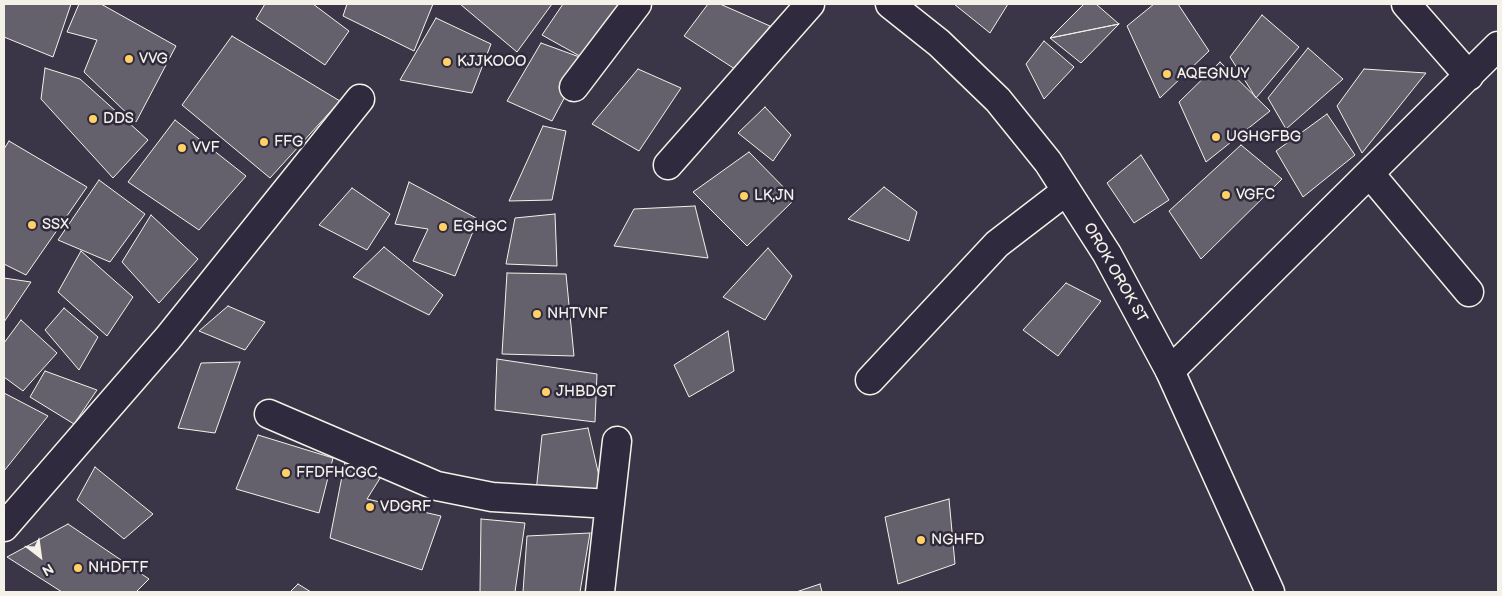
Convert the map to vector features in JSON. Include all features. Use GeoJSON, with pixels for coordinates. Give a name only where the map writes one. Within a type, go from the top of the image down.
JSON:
{"type":"FeatureCollection","features":[{"type":"Feature","properties":{"kind":"street"},"geometry":{"type":"LineString","coordinates":[[574,87],[638,4]]}},
{"type":"Feature","properties":{"kind":"street"},"geometry":{"type":"LineString","coordinates":[[668,165],[810,4]]}},
{"type":"Feature","properties":{"kind":"street","name":"OROK OROK ST"},"geometry":{"type":"LineString","coordinates":[[890,4],[939,43],[998,100],[1048,162],[1107,254],[1170,371],[1270,592]]}},
{"type":"Feature","properties":{"kind":"street"},"geometry":{"type":"LineString","coordinates":[[1406,4],[1469,76]]}},
{"type":"Feature","properties":{"kind":"street"},"geometry":{"type":"LineString","coordinates":[[1170,371],[1498,46]]}},
{"type":"Feature","properties":{"kind":"street"},"geometry":{"type":"LineString","coordinates":[[4,526],[168,338],[360,99]]}},
{"type":"Feature","properties":{"kind":"street"},"geometry":{"type":"LineString","coordinates":[[1370,174],[1469,292]]}},
{"type":"Feature","properties":{"kind":"street"},"geometry":{"type":"LineString","coordinates":[[870,380],[997,244],[1066,191]]}},
{"type":"Feature","properties":{"kind":"street"},"geometry":{"type":"LineString","coordinates":[[269,414],[437,486],[492,497],[610,504]]}},
{"type":"Feature","properties":{"kind":"street"},"geometry":{"type":"LineString","coordinates":[[600,592],[617,441]]}},
{"type":"Feature","properties":{"kind":"building"},"geometry":{"type":"Polygon","coordinates":[[[4,4],[71,4],[53,57],[4,37],[4,4]]]}},
{"type":"Feature","properties":{"kind":"building","name":"VVG"},"geometry":{"type":"Polygon","coordinates":[[[79,4],[101,4],[176,46],[136,122],[84,72],[97,40],[67,32],[79,4]]]}},
{"type":"Feature","properties":{"kind":"building"},"geometry":{"type":"Polygon","coordinates":[[[265,4],[313,4],[349,31],[325,65],[256,19],[265,4]]]}},
{"type":"Feature","properties":{"kind":"building"},"geometry":{"type":"Polygon","coordinates":[[[347,4],[433,4],[414,51],[343,16],[347,4]]]}},
{"type":"Feature","properties":{"kind":"building"},"geometry":{"type":"Polygon","coordinates":[[[460,4],[552,4],[517,52],[460,4]]]}},
{"type":"Feature","properties":{"kind":"building"},"geometry":{"type":"Polygon","coordinates":[[[563,4],[636,4],[585,59],[542,35],[563,4]]]}},
{"type":"Feature","properties":{"kind":"building"},"geometry":{"type":"Polygon","coordinates":[[[708,4],[720,4],[770,26],[738,71],[684,36],[708,4]]]}},
{"type":"Feature","properties":{"kind":"building"},"geometry":{"type":"Polygon","coordinates":[[[954,4],[1008,4],[990,33],[954,4]]]}},
{"type":"Feature","properties":{"kind":"building"},"geometry":{"type":"Polygon","coordinates":[[[1084,4],[1096,4],[1119,24],[1050,38],[1084,4]]]}},
{"type":"Feature","properties":{"kind":"building","name":"AQEGNUY"},"geometry":{"type":"Polygon","coordinates":[[[1154,4],[1178,4],[1209,51],[1160,98],[1127,26],[1154,4]]]}},
{"type":"Feature","properties":{"kind":"building"},"geometry":{"type":"Polygon","coordinates":[[[1262,15],[1299,47],[1256,98],[1230,57],[1262,15]]]}},
{"type":"Feature","properties":{"kind":"building","name":"KJJKOOO"},"geometry":{"type":"Polygon","coordinates":[[[436,18],[491,44],[472,93],[400,80],[436,18]]]}},
{"type":"Feature","properties":{"kind":"building"},"geometry":{"type":"Polygon","coordinates":[[[1119,24],[1081,63],[1050,38],[1119,24]]]}},
{"type":"Feature","properties":{"kind":"building","name":"FFG"},"geometry":{"type":"Polygon","coordinates":[[[232,36],[340,101],[270,178],[182,105],[232,36]]]}},
{"type":"Feature","properties":{"kind":"building"},"geometry":{"type":"Polygon","coordinates":[[[1044,41],[1074,67],[1044,99],[1026,64],[1044,41]]]}},
{"type":"Feature","properties":{"kind":"building"},"geometry":{"type":"Polygon","coordinates":[[[541,43],[585,59],[552,121],[507,101],[541,43]]]}},
{"type":"Feature","properties":{"kind":"building"},"geometry":{"type":"Polygon","coordinates":[[[1308,48],[1343,79],[1286,129],[1268,98],[1308,48]]]}},
{"type":"Feature","properties":{"kind":"building","name":"UGHGFBG"},"geometry":{"type":"Polygon","coordinates":[[[1220,62],[1270,111],[1206,162],[1179,102],[1220,62]]]}},
{"type":"Feature","properties":{"kind":"building","name":"DDS"},"geometry":{"type":"Polygon","coordinates":[[[45,68],[80,79],[148,140],[113,178],[41,99],[45,68]]]}},
{"type":"Feature","properties":{"kind":"building"},"geometry":{"type":"Polygon","coordinates":[[[638,69],[681,88],[639,151],[592,124],[638,69]]]}},
{"type":"Feature","properties":{"kind":"building"},"geometry":{"type":"Polygon","coordinates":[[[1364,69],[1426,73],[1362,153],[1337,106],[1364,69]]]}},
{"type":"Feature","properties":{"kind":"building"},"geometry":{"type":"Polygon","coordinates":[[[765,107],[791,135],[773,161],[738,133],[765,107]]]}},
{"type":"Feature","properties":{"kind":"building"},"geometry":{"type":"Polygon","coordinates":[[[1327,114],[1355,155],[1303,197],[1276,151],[1327,114]]]}},
{"type":"Feature","properties":{"kind":"building","name":"VVF"},"geometry":{"type":"Polygon","coordinates":[[[175,120],[246,176],[199,230],[128,182],[175,120]]]}},
{"type":"Feature","properties":{"kind":"building"},"geometry":{"type":"Polygon","coordinates":[[[543,126],[566,131],[552,200],[509,201],[543,126]]]}},
{"type":"Feature","properties":{"kind":"building","name":"SSX"},"geometry":{"type":"Polygon","coordinates":[[[9,141],[87,187],[26,275],[4,264],[4,149],[9,141]]]}},
{"type":"Feature","properties":{"kind":"building","name":"VGFC"},"geometry":{"type":"Polygon","coordinates":[[[1241,145],[1282,179],[1201,259],[1169,211],[1241,145]]]}},
{"type":"Feature","properties":{"kind":"building","name":"LK,JN"},"geometry":{"type":"Polygon","coordinates":[[[749,152],[795,199],[747,246],[693,192],[749,152]]]}},
{"type":"Feature","properties":{"kind":"building"},"geometry":{"type":"Polygon","coordinates":[[[1141,155],[1169,200],[1134,223],[1107,183],[1141,155]]]}},
{"type":"Feature","properties":{"kind":"building"},"geometry":{"type":"Polygon","coordinates":[[[99,180],[145,214],[110,262],[58,240],[99,180]]]}},
{"type":"Feature","properties":{"kind":"building","name":"EGHGC"},"geometry":{"type":"Polygon","coordinates":[[[409,182],[478,219],[455,276],[413,261],[428,229],[395,224],[409,182]]]}},
{"type":"Feature","properties":{"kind":"building"},"geometry":{"type":"Polygon","coordinates":[[[884,187],[917,212],[909,241],[848,219],[884,187]]]}},
{"type":"Feature","properties":{"kind":"building"},"geometry":{"type":"Polygon","coordinates":[[[352,188],[390,214],[367,250],[319,225],[352,188]]]}},
{"type":"Feature","properties":{"kind":"building"},"geometry":{"type":"Polygon","coordinates":[[[695,206],[708,258],[614,246],[634,209],[695,206]]]}},
{"type":"Feature","properties":{"kind":"building"},"geometry":{"type":"Polygon","coordinates":[[[555,214],[557,266],[506,264],[515,218],[555,214]]]}},
{"type":"Feature","properties":{"kind":"building"},"geometry":{"type":"Polygon","coordinates":[[[151,215],[198,259],[159,303],[122,262],[151,215]]]}},
{"type":"Feature","properties":{"kind":"building"},"geometry":{"type":"Polygon","coordinates":[[[384,247],[443,295],[429,315],[353,277],[384,247]]]}},
{"type":"Feature","properties":{"kind":"building"},"geometry":{"type":"Polygon","coordinates":[[[768,248],[792,276],[765,320],[723,297],[768,248]]]}},
{"type":"Feature","properties":{"kind":"building"},"geometry":{"type":"Polygon","coordinates":[[[81,251],[133,297],[107,336],[58,292],[81,251]]]}},
{"type":"Feature","properties":{"kind":"building","name":"NHTVNF"},"geometry":{"type":"Polygon","coordinates":[[[507,273],[566,274],[574,356],[502,354],[507,273]]]}},
{"type":"Feature","properties":{"kind":"building"},"geometry":{"type":"Polygon","coordinates":[[[4,278],[31,282],[4,322],[4,278]]]}},
{"type":"Feature","properties":{"kind":"building"},"geometry":{"type":"Polygon","coordinates":[[[1066,283],[1101,301],[1058,356],[1023,330],[1066,283]]]}},
{"type":"Feature","properties":{"kind":"building"},"geometry":{"type":"Polygon","coordinates":[[[228,306],[265,322],[245,350],[199,331],[228,306]]]}},
{"type":"Feature","properties":{"kind":"building"},"geometry":{"type":"Polygon","coordinates":[[[64,308],[98,337],[79,370],[45,330],[64,308]]]}},
{"type":"Feature","properties":{"kind":"building"},"geometry":{"type":"Polygon","coordinates":[[[21,320],[57,353],[23,391],[4,377],[4,343],[21,320]]]}},
{"type":"Feature","properties":{"kind":"building"},"geometry":{"type":"Polygon","coordinates":[[[728,331],[734,371],[689,397],[674,365],[728,331]]]}},
{"type":"Feature","properties":{"kind":"building","name":"JHBDGT"},"geometry":{"type":"Polygon","coordinates":[[[497,359],[597,374],[595,422],[495,410],[497,359]]]}},
{"type":"Feature","properties":{"kind":"building"},"geometry":{"type":"Polygon","coordinates":[[[240,362],[215,433],[178,428],[201,363],[240,362]]]}},
{"type":"Feature","properties":{"kind":"building"},"geometry":{"type":"Polygon","coordinates":[[[45,371],[97,390],[74,424],[30,397],[45,371]]]}},
{"type":"Feature","properties":{"kind":"building"},"geometry":{"type":"Polygon","coordinates":[[[4,393],[48,416],[4,471],[4,393]]]}},
{"type":"Feature","properties":{"kind":"building"},"geometry":{"type":"Polygon","coordinates":[[[588,428],[602,489],[536,492],[542,435],[588,428]]]}},
{"type":"Feature","properties":{"kind":"building","name":"FFDFHCGC"},"geometry":{"type":"Polygon","coordinates":[[[258,435],[333,458],[319,513],[236,489],[258,435]]]}},
{"type":"Feature","properties":{"kind":"building","name":"VDGRF"},"geometry":{"type":"Polygon","coordinates":[[[346,456],[382,475],[367,499],[441,516],[422,570],[330,538],[346,456]]]}},
{"type":"Feature","properties":{"kind":"building"},"geometry":{"type":"Polygon","coordinates":[[[95,467],[153,514],[124,539],[77,500],[95,467]]]}},
{"type":"Feature","properties":{"kind":"building","name":"NGHFD"},"geometry":{"type":"Polygon","coordinates":[[[949,499],[955,564],[898,584],[885,517],[949,499]]]}},
{"type":"Feature","properties":{"kind":"building"},"geometry":{"type":"Polygon","coordinates":[[[481,519],[525,523],[515,592],[480,592],[481,519]]]}},
{"type":"Feature","properties":{"kind":"building","name":"NHDFTF"},"geometry":{"type":"Polygon","coordinates":[[[68,524],[149,579],[136,592],[62,592],[7,557],[68,524]]]}},
{"type":"Feature","properties":{"kind":"building"},"geometry":{"type":"Polygon","coordinates":[[[590,533],[580,592],[523,592],[527,536],[590,533]]]}},
{"type":"Feature","properties":{"kind":"building"},"geometry":{"type":"Polygon","coordinates":[[[298,584],[311,592],[290,592],[298,584]]]}},
{"type":"Feature","properties":{"kind":"building"},"geometry":{"type":"Polygon","coordinates":[[[820,584],[822,592],[796,592],[820,584]]]}},
{"type":"Feature","properties":{"kind":"place","name":"VVG"},"geometry":{"type":"Point","coordinates":[129,59]}},
{"type":"Feature","properties":{"kind":"place","name":"KJJKOOO"},"geometry":{"type":"Point","coordinates":[447,62]}},
{"type":"Feature","properties":{"kind":"place","name":"AQEGNUY"},"geometry":{"type":"Point","coordinates":[1167,74]}},
{"type":"Feature","properties":{"kind":"place","name":"DDS"},"geometry":{"type":"Point","coordinates":[93,119]}},
{"type":"Feature","properties":{"kind":"place","name":"UGHGFBG"},"geometry":{"type":"Point","coordinates":[1216,137]}},
{"type":"Feature","properties":{"kind":"place","name":"FFG"},"geometry":{"type":"Point","coordinates":[264,142]}},
{"type":"Feature","properties":{"kind":"place","name":"VVF"},"geometry":{"type":"Point","coordinates":[182,148]}},
{"type":"Feature","properties":{"kind":"place","name":"VGFC"},"geometry":{"type":"Point","coordinates":[1226,195]}},
{"type":"Feature","properties":{"kind":"place","name":"LK,JN"},"geometry":{"type":"Point","coordinates":[744,196]}},
{"type":"Feature","properties":{"kind":"place","name":"SSX"},"geometry":{"type":"Point","coordinates":[32,225]}},
{"type":"Feature","properties":{"kind":"place","name":"EGHGC"},"geometry":{"type":"Point","coordinates":[443,227]}},
{"type":"Feature","properties":{"kind":"place","name":"NHTVNF"},"geometry":{"type":"Point","coordinates":[537,314]}},
{"type":"Feature","properties":{"kind":"place","name":"JHBDGT"},"geometry":{"type":"Point","coordinates":[546,392]}},
{"type":"Feature","properties":{"kind":"place","name":"FFDFHCGC"},"geometry":{"type":"Point","coordinates":[286,473]}},
{"type":"Feature","properties":{"kind":"place","name":"VDGRF"},"geometry":{"type":"Point","coordinates":[370,507]}},
{"type":"Feature","properties":{"kind":"place","name":"NGHFD"},"geometry":{"type":"Point","coordinates":[921,540]}},
{"type":"Feature","properties":{"kind":"place","name":"NHDFTF"},"geometry":{"type":"Point","coordinates":[78,568]}}]}
